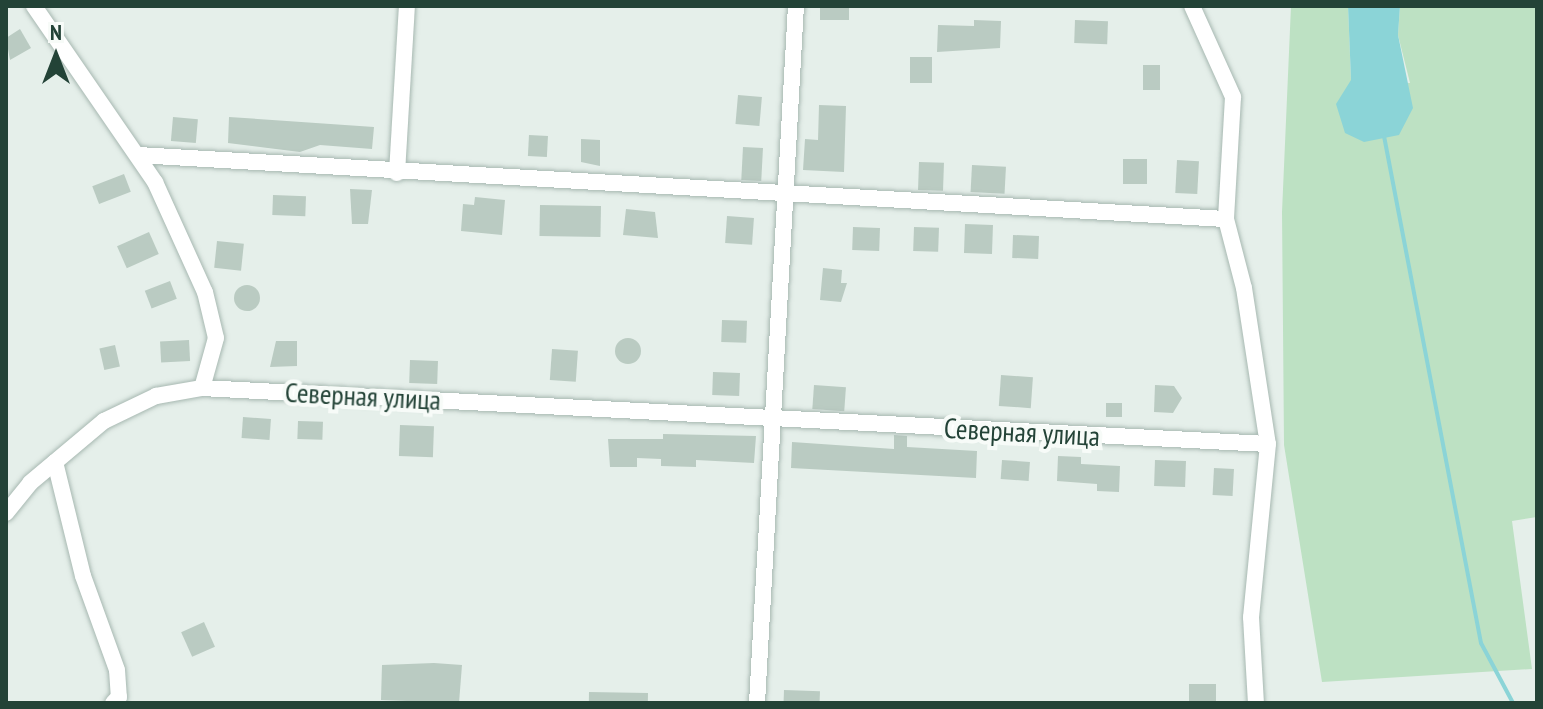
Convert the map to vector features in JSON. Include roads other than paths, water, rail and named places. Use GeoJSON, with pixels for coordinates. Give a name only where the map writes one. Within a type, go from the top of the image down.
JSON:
{"type":"FeatureCollection","features":[{"type":"Feature","properties":{"kind":"street"},"geometry":{"type":"LineString","coordinates":[[34,6],[138,155],[214,316],[215,345],[202,388]]}},
{"type":"Feature","properties":{"kind":"street"},"geometry":{"type":"LineString","coordinates":[[397,173],[407,6]]}},
{"type":"Feature","properties":{"kind":"street"},"geometry":{"type":"LineString","coordinates":[[757,703],[790,196],[796,6]]}},
{"type":"Feature","properties":{"kind":"street"},"geometry":{"type":"LineString","coordinates":[[1192,6],[1233,97],[1226,219],[1244,288],[1268,444],[1251,617],[1256,703]]}},
{"type":"Feature","properties":{"kind":"street"},"geometry":{"type":"LineString","coordinates":[[138,155],[397,173],[1226,219]]}},
{"type":"Feature","properties":{"kind":"street","name":"Северная улица"},"geometry":{"type":"LineString","coordinates":[[6,513],[21,491],[129,407],[202,388],[1268,444]]}},
{"type":"Feature","properties":{"kind":"street"},"geometry":{"type":"LineString","coordinates":[[55,462],[83,576],[117,670],[119,697],[113,703]]}},
{"type":"Feature","properties":{"kind":"water"},"geometry":{"type":"Polygon","coordinates":[[[1348,6],[1400,6],[1398,35],[1413,108],[1399,135],[1364,142],[1345,133],[1336,104],[1351,80],[1348,6]]]}},
{"type":"Feature","properties":{"kind":"waterway"},"geometry":{"type":"LineString","coordinates":[[1384,136],[1481,643],[1513,703]]}}]}
